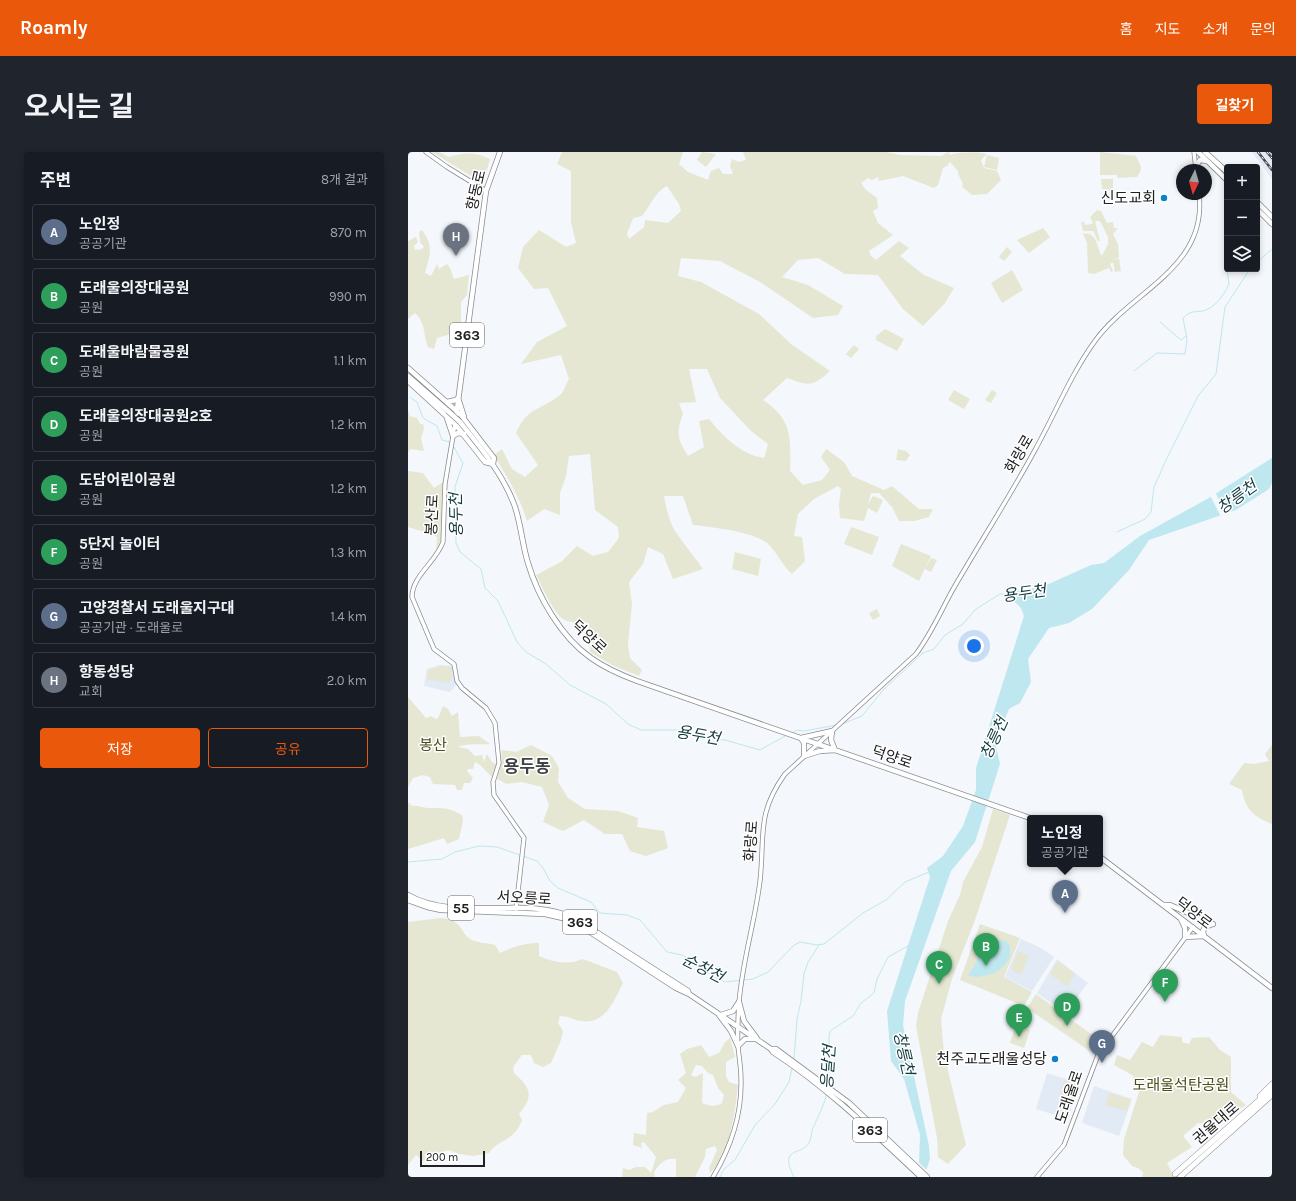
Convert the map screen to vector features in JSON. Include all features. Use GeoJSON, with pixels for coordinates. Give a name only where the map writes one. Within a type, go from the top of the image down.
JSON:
{"type":"FeatureCollection","features":[{"type":"Feature","properties":{"kind":"highway"},"geometry":{"type":"LineString","coordinates":[[1239,1118],[1272,1084]]}},
{"type":"Feature","properties":{"kind":"highway","name":"권율대로"},"geometry":{"type":"LineString","coordinates":[[1177,1176],[1272,1089]]}},
{"type":"Feature","properties":{"kind":"highway","name":"권율대로"},"geometry":{"type":"LineString","coordinates":[[1177,1176],[1272,1096]]}},
{"type":"Feature","properties":{"kind":"main road"},"geometry":{"type":"LineString","coordinates":[[426,152],[486,191]]}},
{"type":"Feature","properties":{"kind":"main road","name":"향동로"},"geometry":{"type":"LineString","coordinates":[[458,398],[486,191],[500,152]]}},
{"type":"Feature","properties":{"kind":"main road"},"geometry":{"type":"LineString","coordinates":[[1194,152],[1195,164]]}},
{"type":"Feature","properties":{"kind":"main road"},"geometry":{"type":"LineString","coordinates":[[1198,152],[1224,177]]}},
{"type":"Feature","properties":{"kind":"main road"},"geometry":{"type":"LineString","coordinates":[[1205,152],[1224,169]]}},
{"type":"Feature","properties":{"kind":"main road"},"geometry":{"type":"LineString","coordinates":[[1198,164],[1201,160],[1209,162]]}},
{"type":"Feature","properties":{"kind":"main road","name":"화랑로"},"geometry":{"type":"LineString","coordinates":[[713,1177],[730,1143],[738,1116],[742,1078],[738,1046],[739,1002],[757,903],[765,810],[776,786],[785,774],[804,756],[819,744],[916,654],[929,637],[952,592],[1034,451],[1085,357],[1096,340],[1110,325],[1176,266],[1186,251],[1198,218],[1199,200]]}},
{"type":"Feature","properties":{"kind":"main road"},"geometry":{"type":"LineString","coordinates":[[1260,205],[1272,217]]}},
{"type":"Feature","properties":{"kind":"main road"},"geometry":{"type":"LineString","coordinates":[[1260,212],[1272,224]]}},
{"type":"Feature","properties":{"kind":"main road"},"geometry":{"type":"LineString","coordinates":[[408,368],[466,420]]}},
{"type":"Feature","properties":{"kind":"main road"},"geometry":{"type":"LineString","coordinates":[[408,376],[446,412],[464,434],[484,452]]}},
{"type":"Feature","properties":{"kind":"main road"},"geometry":{"type":"LineString","coordinates":[[408,381],[446,412],[452,438],[458,434],[464,434]]}},
{"type":"Feature","properties":{"kind":"main road"},"geometry":{"type":"LineString","coordinates":[[446,402],[456,400],[458,398],[466,420],[484,452]]}},
{"type":"Feature","properties":{"kind":"main road","name":"363"},"geometry":{"type":"LineString","coordinates":[[452,438],[458,398]]}},
{"type":"Feature","properties":{"kind":"main road","name":"덕양로"},"geometry":{"type":"LineString","coordinates":[[446,412],[460,422],[493,464],[514,505],[527,562],[544,603],[556,622],[590,658],[612,671],[637,682],[1027,817]]}},
{"type":"Feature","properties":{"kind":"main road","name":"봉산로"},"geometry":{"type":"LineString","coordinates":[[452,438],[445,484],[443,542],[440,551],[415,583],[412,590],[412,597],[430,643],[438,653],[454,664],[458,681],[462,688],[486,708],[495,723],[499,763],[493,782],[494,795],[497,802],[524,838],[515,911]]}},
{"type":"Feature","properties":{"kind":"main road"},"geometry":{"type":"LineString","coordinates":[[833,730],[832,744],[835,750],[820,751],[804,756],[804,743],[801,738],[833,730]]}},
{"type":"Feature","properties":{"kind":"main road","name":"덕양로"},"geometry":{"type":"LineString","coordinates":[[1103,859],[1181,917],[1272,988]]}},
{"type":"Feature","properties":{"kind":"main road","name":"서오릉로"},"geometry":{"type":"LineString","coordinates":[[408,895],[428,904],[515,911]]}},
{"type":"Feature","properties":{"kind":"main road","name":"서오릉로"},"geometry":{"type":"LineString","coordinates":[[408,900],[423,906],[441,910],[551,911],[568,915],[590,927],[688,991],[689,994],[772,1049],[776,1049],[790,1062],[826,1088]]}},
{"type":"Feature","properties":{"kind":"main road"},"geometry":{"type":"LineString","coordinates":[[1164,905],[1170,905],[1213,924],[1205,926],[1203,931],[1204,936],[1185,937],[1185,928],[1181,917]]}},
{"type":"Feature","properties":{"kind":"main road","name":"도래울로"},"geometry":{"type":"LineString","coordinates":[[1037,1177],[1064,1145],[1098,1055],[1193,927]]}},
{"type":"Feature","properties":{"kind":"main road"},"geometry":{"type":"LineString","coordinates":[[739,1002],[733,1011],[720,1014],[731,1031],[738,1046],[745,1039],[757,1039]]}},
{"type":"Feature","properties":{"kind":"main road"},"geometry":{"type":"LineString","coordinates":[[739,1002],[744,1021],[757,1039]]}},
{"type":"Feature","properties":{"kind":"main road","name":"363"},"geometry":{"type":"LineString","coordinates":[[826,1088],[829,1094],[927,1177]]}},
{"type":"Feature","properties":{"kind":"main road","name":"363"},"geometry":{"type":"LineString","coordinates":[[826,1088],[849,1103],[911,1164],[921,1177]]}},
{"type":"Feature","properties":{"kind":"shaded area"},"geometry":{"type":"Polygon","coordinates":[[[1252,152],[1272,152],[1272,179],[1252,152]]]}},
{"type":"Feature","properties":{"kind":"shaded area"},"geometry":{"type":"Polygon","coordinates":[[[440,665],[452,666],[457,684],[450,692],[424,686],[427,669],[440,665]]]}},
{"type":"Feature","properties":{"kind":"shaded area"},"geometry":{"type":"Polygon","coordinates":[[[1021,939],[1039,947],[1054,957],[1032,991],[1005,977],[1021,939]]]}},
{"type":"Feature","properties":{"kind":"shaded area"},"geometry":{"type":"Polygon","coordinates":[[[1057,959],[1088,983],[1065,1013],[1037,993],[1057,959]]]}},
{"type":"Feature","properties":{"kind":"shaded area"},"geometry":{"type":"Polygon","coordinates":[[[1047,1073],[1078,1083],[1068,1119],[1036,1109],[1047,1073]]]}},
{"type":"Feature","properties":{"kind":"shaded area"},"geometry":{"type":"Polygon","coordinates":[[[1094,1086],[1132,1099],[1119,1136],[1082,1123],[1094,1086]]]}},
{"type":"Feature","properties":{"kind":"green space"},"geometry":{"type":"Polygon","coordinates":[[[432,152],[439,152],[449,157],[460,154],[475,154],[490,159],[484,180],[479,181],[432,152]]]}},
{"type":"Feature","properties":{"kind":"green space"},"geometry":{"type":"Polygon","coordinates":[[[562,152],[683,152],[679,164],[688,172],[708,180],[711,171],[719,168],[723,174],[733,174],[730,166],[732,159],[739,162],[746,160],[743,152],[886,152],[900,155],[941,156],[949,152],[950,155],[959,153],[987,154],[981,160],[984,168],[997,171],[1001,180],[987,194],[972,195],[962,187],[963,184],[958,171],[950,162],[948,163],[949,165],[943,168],[938,185],[934,188],[903,176],[879,181],[878,177],[872,180],[868,178],[861,183],[865,189],[877,198],[878,208],[873,211],[878,223],[893,235],[869,251],[871,256],[876,260],[899,241],[909,248],[900,256],[924,275],[954,288],[945,303],[923,326],[903,309],[878,275],[845,274],[818,258],[798,260],[782,277],[808,285],[843,306],[838,315],[813,318],[760,282],[720,261],[681,258],[678,276],[701,282],[759,314],[791,344],[830,371],[819,380],[810,384],[800,383],[787,378],[763,400],[780,414],[785,422],[790,439],[790,471],[803,485],[822,480],[830,470],[821,457],[826,449],[844,462],[852,476],[884,490],[892,486],[919,509],[933,509],[929,517],[914,521],[899,521],[892,507],[879,493],[871,493],[868,505],[873,496],[883,500],[877,513],[868,508],[864,521],[840,518],[839,504],[841,489],[838,486],[814,499],[798,514],[794,536],[802,537],[805,561],[792,574],[785,567],[772,548],[763,540],[745,533],[693,525],[683,496],[664,496],[672,526],[703,569],[673,579],[663,554],[648,547],[643,564],[629,582],[632,604],[628,644],[630,658],[642,670],[639,676],[614,666],[590,652],[589,623],[570,622],[562,619],[545,594],[536,575],[561,562],[577,546],[593,556],[608,552],[619,538],[618,527],[595,510],[590,454],[569,456],[566,476],[560,493],[560,515],[544,509],[527,521],[517,495],[494,455],[502,449],[512,469],[525,477],[538,465],[516,433],[525,418],[530,413],[561,394],[569,379],[561,355],[521,364],[537,342],[567,326],[548,288],[534,289],[518,268],[523,247],[539,230],[566,247],[576,243],[571,222],[571,171],[557,164],[562,152]],[[667,186],[659,192],[642,216],[633,218],[627,234],[629,239],[644,227],[645,220],[668,223],[681,211],[679,204],[667,186]],[[689,369],[696,402],[679,403],[683,414],[679,426],[679,435],[688,456],[704,447],[699,421],[709,419],[733,444],[740,449],[755,456],[764,458],[768,444],[751,431],[720,398],[707,369],[689,369]]]}},
{"type":"Feature","properties":{"kind":"green space"},"geometry":{"type":"Polygon","coordinates":[[[702,152],[716,154],[706,167],[697,160],[702,152]]]}},
{"type":"Feature","properties":{"kind":"green space"},"geometry":{"type":"Polygon","coordinates":[[[1100,152],[1136,156],[1141,166],[1139,174],[1137,177],[1118,178],[1117,175],[1100,175],[1100,152]]]}},
{"type":"Feature","properties":{"kind":"green space"},"geometry":{"type":"Polygon","coordinates":[[[987,155],[999,158],[997,170],[984,167],[987,155]]]}},
{"type":"Feature","properties":{"kind":"green space"},"geometry":{"type":"Polygon","coordinates":[[[1101,179],[1113,179],[1113,190],[1102,189],[1101,179]]]}},
{"type":"Feature","properties":{"kind":"green space"},"geometry":{"type":"Polygon","coordinates":[[[1097,210],[1101,211],[1107,223],[1113,222],[1114,228],[1118,228],[1113,234],[1118,244],[1119,258],[1112,260],[1119,259],[1121,271],[1115,272],[1113,262],[1110,264],[1113,271],[1111,272],[1109,268],[1094,274],[1088,273],[1087,243],[1083,234],[1091,235],[1093,237],[1101,255],[1108,244],[1108,237],[1100,221],[1095,221],[1100,241],[1098,241],[1093,231],[1083,231],[1081,222],[1084,222],[1085,225],[1092,224],[1093,222],[1090,217],[1097,210]]]}},
{"type":"Feature","properties":{"kind":"green space"},"geometry":{"type":"Polygon","coordinates":[[[1043,228],[1050,237],[1029,253],[1017,240],[1043,228]]]}},
{"type":"Feature","properties":{"kind":"green space"},"geometry":{"type":"Polygon","coordinates":[[[422,230],[430,246],[425,273],[431,276],[437,264],[439,269],[447,264],[454,279],[469,275],[467,295],[461,302],[461,326],[458,332],[437,338],[434,349],[428,347],[426,343],[423,325],[419,317],[415,313],[408,319],[408,241],[416,237],[418,242],[414,246],[415,250],[422,249],[424,247],[420,242],[419,232],[422,230]]]}},
{"type":"Feature","properties":{"kind":"green space"},"geometry":{"type":"Polygon","coordinates":[[[1007,247],[1012,252],[1004,261],[999,257],[1007,247]]]}},
{"type":"Feature","properties":{"kind":"green space"},"geometry":{"type":"Polygon","coordinates":[[[1012,270],[1023,290],[1002,303],[991,283],[1012,270]]]}},
{"type":"Feature","properties":{"kind":"green space"},"geometry":{"type":"Polygon","coordinates":[[[474,329],[485,330],[483,346],[473,346],[474,329]]]}},
{"type":"Feature","properties":{"kind":"green space"},"geometry":{"type":"Polygon","coordinates":[[[885,329],[904,339],[897,351],[876,340],[876,336],[885,329]]]}},
{"type":"Feature","properties":{"kind":"green space"},"geometry":{"type":"Polygon","coordinates":[[[854,345],[859,349],[851,358],[846,354],[854,345]]]}},
{"type":"Feature","properties":{"kind":"green space"},"geometry":{"type":"Polygon","coordinates":[[[954,390],[970,399],[964,409],[948,400],[954,390]]]}},
{"type":"Feature","properties":{"kind":"green space"},"geometry":{"type":"Polygon","coordinates":[[[992,390],[997,393],[991,403],[985,400],[992,390]]]}},
{"type":"Feature","properties":{"kind":"green space"},"geometry":{"type":"Polygon","coordinates":[[[408,410],[410,416],[417,418],[420,424],[423,424],[424,429],[421,438],[424,451],[411,449],[408,452],[408,410]]]}},
{"type":"Feature","properties":{"kind":"green space"},"geometry":{"type":"Polygon","coordinates":[[[898,449],[906,451],[910,455],[906,461],[896,460],[898,449]]]}},
{"type":"Feature","properties":{"kind":"green space"},"geometry":{"type":"Polygon","coordinates":[[[408,471],[423,473],[434,488],[443,482],[442,543],[436,554],[437,537],[408,527],[408,471]]]}},
{"type":"Feature","properties":{"kind":"green space"},"geometry":{"type":"Polygon","coordinates":[[[851,527],[879,537],[872,555],[844,544],[851,527]]]}},
{"type":"Feature","properties":{"kind":"green space"},"geometry":{"type":"Polygon","coordinates":[[[901,544],[931,556],[919,581],[892,566],[901,544]]]}},
{"type":"Feature","properties":{"kind":"green space"},"geometry":{"type":"Polygon","coordinates":[[[735,552],[761,559],[758,576],[732,569],[735,552]]]}},
{"type":"Feature","properties":{"kind":"green space"},"geometry":{"type":"Polygon","coordinates":[[[931,558],[937,560],[931,572],[925,569],[931,558]]]}},
{"type":"Feature","properties":{"kind":"green space"},"geometry":{"type":"Polygon","coordinates":[[[877,609],[880,616],[873,620],[869,613],[877,609]]]}},
{"type":"Feature","properties":{"kind":"green space"},"geometry":{"type":"Polygon","coordinates":[[[440,666],[451,667],[452,678],[449,683],[427,679],[428,670],[440,666]]]}},
{"type":"Feature","properties":{"kind":"green space","name":"봉산"},"geometry":{"type":"Polygon","coordinates":[[[408,697],[426,718],[431,716],[436,719],[438,718],[443,706],[448,709],[452,716],[458,712],[460,737],[479,736],[490,744],[458,747],[468,749],[475,756],[482,755],[484,762],[487,754],[492,762],[496,764],[492,777],[475,762],[473,769],[468,769],[467,771],[473,778],[470,783],[464,783],[462,790],[457,790],[455,785],[433,784],[430,777],[423,775],[413,778],[408,787],[408,697]]]}},
{"type":"Feature","properties":{"kind":"green space"},"geometry":{"type":"Polygon","coordinates":[[[531,745],[552,756],[559,768],[558,782],[568,798],[585,809],[618,811],[638,818],[637,827],[664,831],[668,848],[646,856],[630,851],[622,834],[605,834],[584,820],[563,831],[543,822],[549,805],[542,787],[522,782],[507,784],[497,779],[501,765],[502,750],[516,752],[531,745]]]}},
{"type":"Feature","properties":{"kind":"green space"},"geometry":{"type":"Polygon","coordinates":[[[1272,745],[1272,824],[1251,812],[1245,802],[1242,790],[1229,784],[1244,763],[1254,764],[1269,761],[1265,754],[1272,745]]]}},
{"type":"Feature","properties":{"kind":"green space"},"geometry":{"type":"Polygon","coordinates":[[[408,802],[412,806],[445,808],[462,815],[463,821],[459,839],[447,844],[444,838],[408,849],[408,802]]]}},
{"type":"Feature","properties":{"kind":"green space"},"geometry":{"type":"Polygon","coordinates":[[[993,809],[1010,815],[975,920],[952,979],[941,1019],[944,1054],[966,1145],[948,1164],[938,1157],[937,1138],[916,1026],[918,1013],[948,921],[960,895],[963,882],[982,847],[993,809]]]}},
{"type":"Feature","properties":{"kind":"green space"},"geometry":{"type":"Polygon","coordinates":[[[441,918],[454,921],[472,940],[495,945],[500,953],[519,946],[539,943],[539,956],[566,963],[583,959],[617,972],[623,983],[608,1010],[596,1019],[581,1021],[560,1016],[558,1023],[563,1031],[561,1040],[551,1063],[543,1067],[534,1063],[531,1055],[522,1055],[513,1067],[514,1073],[524,1083],[528,1092],[527,1102],[519,1114],[522,1120],[515,1132],[493,1148],[489,1153],[473,1156],[448,1150],[429,1156],[423,1161],[416,1155],[408,1165],[408,922],[441,918]]]}},
{"type":"Feature","properties":{"kind":"green space"},"geometry":{"type":"Polygon","coordinates":[[[980,924],[1020,938],[1004,977],[1032,992],[1024,1006],[960,980],[980,924]]]}},
{"type":"Feature","properties":{"kind":"green space"},"geometry":{"type":"Polygon","coordinates":[[[1018,951],[1029,956],[1021,974],[1013,971],[1011,968],[1018,951]]]}},
{"type":"Feature","properties":{"kind":"green space"},"geometry":{"type":"Polygon","coordinates":[[[1058,961],[1075,974],[1067,986],[1050,974],[1058,961]]]}},
{"type":"Feature","properties":{"kind":"green space"},"geometry":{"type":"Polygon","coordinates":[[[1036,994],[1102,1042],[1094,1054],[1027,1008],[1036,994]]]}},
{"type":"Feature","properties":{"kind":"green space"},"geometry":{"type":"Polygon","coordinates":[[[1016,1024],[1030,1030],[1024,1048],[1010,1043],[1016,1024]]]}},
{"type":"Feature","properties":{"kind":"green space","name":"도래울석탄공원"},"geometry":{"type":"Polygon","coordinates":[[[1160,1035],[1182,1037],[1182,1042],[1189,1044],[1192,1038],[1209,1037],[1220,1050],[1231,1057],[1231,1092],[1246,1105],[1219,1125],[1198,1123],[1183,1136],[1192,1147],[1167,1163],[1174,1177],[1142,1177],[1143,1172],[1132,1166],[1123,1155],[1124,1139],[1140,1089],[1132,1075],[1114,1065],[1117,1055],[1130,1060],[1142,1042],[1153,1047],[1160,1035]]]}},
{"type":"Feature","properties":{"kind":"green space"},"geometry":{"type":"Polygon","coordinates":[[[730,1038],[735,1057],[726,1062],[726,1076],[729,1082],[738,1085],[733,1120],[727,1145],[717,1165],[710,1173],[709,1168],[717,1150],[715,1146],[706,1149],[705,1157],[695,1177],[676,1177],[676,1159],[668,1159],[654,1172],[655,1177],[622,1177],[623,1168],[629,1170],[636,1167],[645,1167],[651,1173],[656,1157],[644,1142],[641,1143],[642,1148],[633,1145],[634,1133],[646,1135],[647,1113],[653,1112],[664,1105],[678,1102],[686,1088],[678,1080],[686,1073],[680,1054],[687,1049],[701,1045],[709,1057],[719,1053],[725,1042],[730,1038]],[[696,1065],[691,1075],[695,1077],[703,1073],[702,1103],[712,1106],[722,1103],[724,1095],[718,1088],[713,1075],[708,1073],[702,1066],[696,1065]]]}},
{"type":"Feature","properties":{"kind":"green space"},"geometry":{"type":"Polygon","coordinates":[[[1065,1080],[1078,1084],[1073,1102],[1059,1097],[1065,1080]]]}},
{"type":"Feature","properties":{"kind":"green space"},"geometry":{"type":"Polygon","coordinates":[[[1109,1093],[1131,1099],[1127,1111],[1105,1105],[1109,1093]]]}},
{"type":"Feature","properties":{"kind":"water","name":"창릉천"},"geometry":{"type":"Polygon","coordinates":[[[1272,458],[1272,483],[1269,489],[1236,510],[1149,540],[1129,570],[1092,609],[1069,623],[1049,628],[1028,659],[1031,682],[1020,703],[1009,709],[995,742],[1000,764],[975,842],[951,871],[905,1001],[903,1025],[929,1146],[930,1159],[924,1177],[919,1163],[920,1135],[904,1079],[891,1061],[887,1011],[930,877],[927,868],[943,856],[963,826],[976,790],[976,768],[1024,616],[1021,608],[1014,601],[1016,591],[1042,587],[1091,565],[1104,563],[1140,536],[1207,499],[1272,458]]]}},
{"type":"Feature","properties":{"kind":"water"},"geometry":{"type":"Polygon","coordinates":[[[990,941],[1006,941],[1009,944],[1009,959],[1005,965],[991,974],[976,977],[968,976],[977,961],[978,949],[990,941]]]}},
{"type":"Feature","properties":{"kind":"pier"},"geometry":{"type":"Polygon","coordinates":[[[1215,492],[1227,515],[1221,517],[1210,495],[1215,492]]]}},
{"type":"Feature","properties":{"kind":"pier"},"geometry":{"type":"Polygon","coordinates":[[[917,1161],[928,1171],[926,1177],[912,1176],[917,1161]]]}},
{"type":"Feature","properties":{"kind":"waterway"},"geometry":{"type":"LineString","coordinates":[[1260,259],[1272,249]]}},
{"type":"Feature","properties":{"kind":"waterway"},"geometry":{"type":"LineString","coordinates":[[1134,371],[1157,353],[1185,354],[1187,339],[1183,318],[1190,313],[1203,311],[1211,307],[1219,300],[1229,284],[1227,272]]}},
{"type":"Feature","properties":{"kind":"waterway"},"geometry":{"type":"LineString","coordinates":[[1117,532],[1145,519],[1151,512],[1154,487],[1167,458],[1198,396],[1216,374],[1225,307],[1248,272]]}},
{"type":"Feature","properties":{"kind":"waterway"},"geometry":{"type":"LineString","coordinates":[[1160,322],[1181,340],[1186,336]]}},
{"type":"Feature","properties":{"kind":"waterway","name":"용두천"},"geometry":{"type":"LineString","coordinates":[[411,398],[417,402],[423,418],[437,426],[442,440],[450,442]]}},
{"type":"Feature","properties":{"kind":"waterway","name":"용두천"},"geometry":{"type":"LineString","coordinates":[[452,444],[463,463],[455,487],[456,543],[460,552],[481,569],[485,588],[498,601],[517,642],[526,652],[546,664],[570,685],[606,704],[628,724],[641,730],[680,730],[703,739],[725,740],[760,750],[787,735]]}},
{"type":"Feature","properties":{"kind":"waterway","name":"용두천"},"geometry":{"type":"LineString","coordinates":[[842,724],[862,716],[884,689],[923,653],[934,649],[945,635],[963,624],[976,609],[1000,594],[1016,594]]}},
{"type":"Feature","properties":{"kind":"waterway","name":"용두천"},"geometry":{"type":"LineString","coordinates":[[792,733],[797,730],[804,731],[837,725]]}},
{"type":"Feature","properties":{"kind":"waterway","name":"순창천"},"geometry":{"type":"LineString","coordinates":[[408,862],[442,859],[455,852],[479,846],[497,847],[537,861],[543,868],[550,881],[558,888],[591,902],[600,913],[627,915],[640,920],[667,952],[682,955],[697,962],[712,976],[725,982],[753,979],[768,972],[793,946],[800,942],[817,945],[824,944],[863,913],[886,900],[905,882],[929,872]]}},
{"type":"Feature","properties":{"kind":"waterway"},"geometry":{"type":"LineString","coordinates":[[794,1059],[797,1019],[804,974],[808,962],[819,945]]}},
{"type":"Feature","properties":{"kind":"waterway","name":"응달천"},"geometry":{"type":"LineString","coordinates":[[829,1086],[830,1031],[853,1016],[861,1003],[874,993],[877,979],[888,957],[908,946]]}},
{"type":"Feature","properties":{"kind":"waterway"},"geometry":{"type":"LineString","coordinates":[[720,1177],[724,1169],[735,1160],[755,1125],[775,1104],[789,1082],[792,1068]]}},
{"type":"Feature","properties":{"kind":"waterway","name":"응달천"},"geometry":{"type":"LineString","coordinates":[[794,1177],[790,1167],[790,1156],[806,1147],[809,1143],[813,1128],[823,1107],[827,1093]]}},
{"type":"Feature","properties":{"kind":"railway"},"geometry":{"type":"LineString","coordinates":[[1258,152],[1272,170]]}},
{"type":"Feature","properties":{"kind":"railway"},"geometry":{"type":"LineString","coordinates":[[1267,152],[1272,158]]}},
{"type":"Feature","properties":{"kind":"place","name":"신도교회"},"geometry":{"type":"Point","coordinates":[1164,198]}},
{"type":"Feature","properties":{"kind":"place","name":"향동성당"},"geometry":{"type":"Point","coordinates":[456,256]}},
{"type":"Feature","properties":{"kind":"place","name":"노인정"},"geometry":{"type":"Point","coordinates":[1065,913]}},
{"type":"Feature","properties":{"kind":"place","name":"도래울의장대공원"},"geometry":{"type":"Point","coordinates":[986,966]}},
{"type":"Feature","properties":{"kind":"place","name":"도래울바람물공원"},"geometry":{"type":"Point","coordinates":[939,984]}},
{"type":"Feature","properties":{"kind":"place","name":"5단지 놀이터"},"geometry":{"type":"Point","coordinates":[1165,1002]}},
{"type":"Feature","properties":{"kind":"place","name":"도래울의장대공원2호"},"geometry":{"type":"Point","coordinates":[1067,1026]}},
{"type":"Feature","properties":{"kind":"place","name":"도담어린이공원"},"geometry":{"type":"Point","coordinates":[1019,1037]}},
{"type":"Feature","properties":{"kind":"place","name":"천주교도래울성당"},"geometry":{"type":"Point","coordinates":[1055,1059]}},
{"type":"Feature","properties":{"kind":"place","name":"고양경찰서 도래울지구대"},"geometry":{"type":"Point","coordinates":[1102,1063]}},
{"type":"Feature","properties":{"kind":"district","name":"용두동"},"geometry":{"type":"Point","coordinates":[527,766]}}]}
